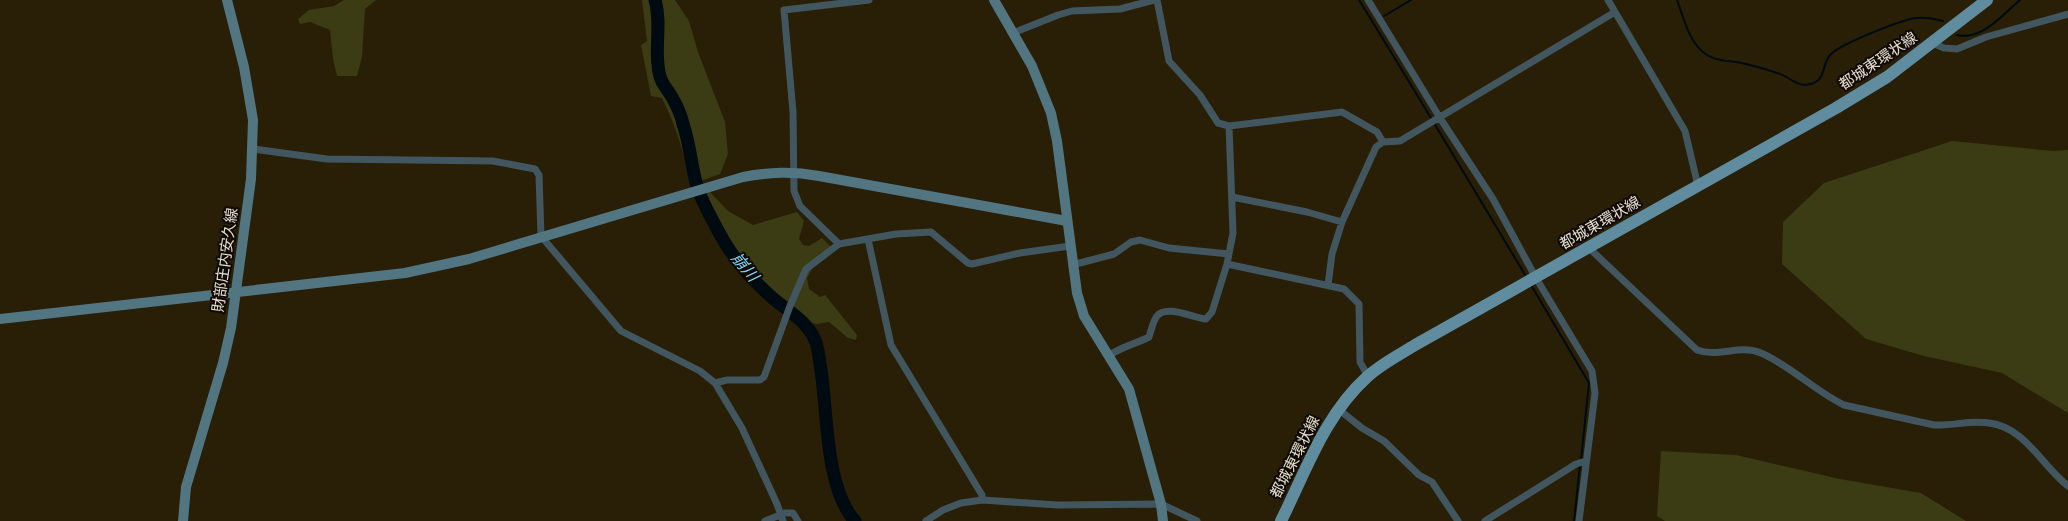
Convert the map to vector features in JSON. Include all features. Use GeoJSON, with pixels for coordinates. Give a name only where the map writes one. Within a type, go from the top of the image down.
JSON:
{"type":"FeatureCollection","features":[{"type":"Feature","properties":{"kind":"main road","name":"都城東環状線"},"geometry":{"type":"LineString","coordinates":[[1281,521],[1314,449],[1338,409],[1368,376],[1416,346],[1836,108],[1887,77],[1987,0]]}},
{"type":"Feature","properties":{"kind":"street","name":"財部庄内安久線"},"geometry":{"type":"LineString","coordinates":[[182,521],[183,507],[191,467],[223,363],[235,293],[251,179],[253,120],[249,92],[227,0]]}},
{"type":"Feature","properties":{"kind":"street"},"geometry":{"type":"LineString","coordinates":[[839,244],[800,206],[794,191],[793,112],[784,10],[869,0]]}},
{"type":"Feature","properties":{"kind":"street"},"geometry":{"type":"LineString","coordinates":[[994,0],[1032,66],[1051,113],[1057,141],[1077,293],[1084,316],[1123,378],[1133,399],[1161,504],[1163,521]]}},
{"type":"Feature","properties":{"kind":"street"},"geometry":{"type":"LineString","coordinates":[[1013,33],[1072,11],[1114,9],[1156,0],[1169,61],[1200,95],[1218,124],[1229,126],[1342,112],[1377,132],[1383,142]]}},
{"type":"Feature","properties":{"kind":"street"},"geometry":{"type":"LineString","coordinates":[[1368,0],[1440,118],[1493,198],[1531,281],[1592,371],[1595,393],[1579,521]]}},
{"type":"Feature","properties":{"kind":"street"},"geometry":{"type":"LineString","coordinates":[[1608,0],[1685,131],[1698,186]]}},
{"type":"Feature","properties":{"kind":"street"},"geometry":{"type":"LineString","coordinates":[[1328,285],[1332,254],[1342,222],[1376,147],[1383,142],[1400,141],[1432,123],[1615,12]]}},
{"type":"Feature","properties":{"kind":"street"},"geometry":{"type":"LineString","coordinates":[[1932,43],[1944,48],[1957,50],[1986,37],[2068,14]]}},
{"type":"Feature","properties":{"kind":"street"},"geometry":{"type":"LineString","coordinates":[[1108,356],[1123,346],[1136,343],[1149,337],[1157,316],[1163,312],[1172,311],[1206,319],[1212,312],[1227,264],[1233,233],[1229,126]]}},
{"type":"Feature","properties":{"kind":"street"},"geometry":{"type":"LineString","coordinates":[[253,149],[327,159],[492,161],[535,169],[539,175],[541,236],[621,331],[700,371],[715,383],[746,434],[777,504],[781,518]]}},
{"type":"Feature","properties":{"kind":"street"},"geometry":{"type":"LineString","coordinates":[[0,319],[405,273],[469,259],[685,193],[760,173],[794,172],[1067,221]]}},
{"type":"Feature","properties":{"kind":"street"},"geometry":{"type":"LineString","coordinates":[[1232,197],[1307,212],[1342,222]]}},
{"type":"Feature","properties":{"kind":"street"},"geometry":{"type":"LineString","coordinates":[[715,383],[727,380],[760,380],[764,377],[789,309],[806,269],[839,244],[896,234],[931,232],[968,263],[972,264],[1020,253],[1070,246]]}},
{"type":"Feature","properties":{"kind":"street"},"geometry":{"type":"LineString","coordinates":[[868,239],[892,345],[982,494],[982,500]]}},
{"type":"Feature","properties":{"kind":"street"},"geometry":{"type":"LineString","coordinates":[[1072,264],[1114,254],[1130,242],[1140,240],[1169,248],[1229,254]]}},
{"type":"Feature","properties":{"kind":"street"},"geometry":{"type":"LineString","coordinates":[[1589,248],[1697,350],[1715,354],[1739,350],[1760,353],[1831,399],[1844,405],[1934,425],[1948,426],[1989,422],[2001,425],[2030,445],[2068,486]]}},
{"type":"Feature","properties":{"kind":"street"},"geometry":{"type":"LineString","coordinates":[[1227,264],[1344,289],[1359,304],[1360,362],[1368,376]]}},
{"type":"Feature","properties":{"kind":"street"},"geometry":{"type":"LineString","coordinates":[[1338,409],[1362,428],[1384,442],[1419,475],[1432,482],[1458,521]]}},
{"type":"Feature","properties":{"kind":"street"},"geometry":{"type":"LineString","coordinates":[[1485,521],[1576,464],[1586,461]]}},
{"type":"Feature","properties":{"kind":"street"},"geometry":{"type":"LineString","coordinates":[[926,521],[943,510],[961,503],[982,500],[1058,505],[1161,504],[1197,521]]}},
{"type":"Feature","properties":{"kind":"street"},"geometry":{"type":"LineString","coordinates":[[765,521],[781,518],[785,513],[793,513],[798,521]]}},
{"type":"Feature","properties":{"kind":"shaded area"},"geometry":{"type":"Polygon","coordinates":[[[344,0],[376,0],[365,9],[362,57],[357,76],[337,76],[333,59],[330,30],[310,22],[300,24],[298,19],[309,10],[334,6],[344,0]]]}},
{"type":"Feature","properties":{"kind":"shaded area"},"geometry":{"type":"Polygon","coordinates":[[[642,0],[675,0],[689,21],[698,52],[725,122],[728,154],[720,174],[692,184],[679,140],[662,98],[651,96],[641,45],[647,41],[642,0]]]}},
{"type":"Feature","properties":{"kind":"shaded area"},"geometry":{"type":"Polygon","coordinates":[[[1952,141],[2053,151],[2068,150],[2068,413],[2002,373],[1924,356],[1866,339],[1782,264],[1783,222],[1824,183],[1952,141]]]}},
{"type":"Feature","properties":{"kind":"shaded area"},"geometry":{"type":"Polygon","coordinates":[[[709,191],[728,211],[753,225],[797,212],[804,221],[799,239],[803,245],[809,246],[822,238],[831,247],[815,264],[807,278],[809,289],[820,297],[825,295],[857,335],[856,340],[848,338],[829,322],[816,324],[810,322],[778,300],[758,281],[728,246],[697,195],[709,191]]]}},
{"type":"Feature","properties":{"kind":"shaded area"},"geometry":{"type":"Polygon","coordinates":[[[1661,451],[1736,455],[1840,479],[1921,493],[1966,521],[1665,521],[1657,516],[1661,451]]]}},
{"type":"Feature","properties":{"kind":"waterway","name":"崩川"},"geometry":{"type":"LineString","coordinates":[[655,0],[658,18],[657,54],[660,76],[679,111],[699,191],[722,238],[739,263],[768,294],[806,326],[815,340],[823,382],[832,468],[845,506],[855,521]]}},
{"type":"Feature","properties":{"kind":"waterway"},"geometry":{"type":"LineString","coordinates":[[1359,0],[1527,278]]}},
{"type":"Feature","properties":{"kind":"waterway"},"geometry":{"type":"LineString","coordinates":[[1384,16],[1411,0]]}},
{"type":"Feature","properties":{"kind":"waterway"},"geometry":{"type":"LineString","coordinates":[[1677,0],[1691,36],[1703,52],[1718,60],[1742,63],[1782,74],[1797,83],[1806,85],[1816,82],[1819,79],[1830,55],[1836,50],[1858,39],[1898,23],[1916,18],[1943,21]]}},
{"type":"Feature","properties":{"kind":"waterway"},"geometry":{"type":"LineString","coordinates":[[1957,35],[1966,36],[1983,30],[1992,25],[2020,0]]}},
{"type":"Feature","properties":{"kind":"waterway"},"geometry":{"type":"LineString","coordinates":[[1531,285],[1589,383],[1581,460]]}},
{"type":"Feature","properties":{"kind":"waterway"},"geometry":{"type":"LineString","coordinates":[[1574,521],[1580,465]]}}]}
